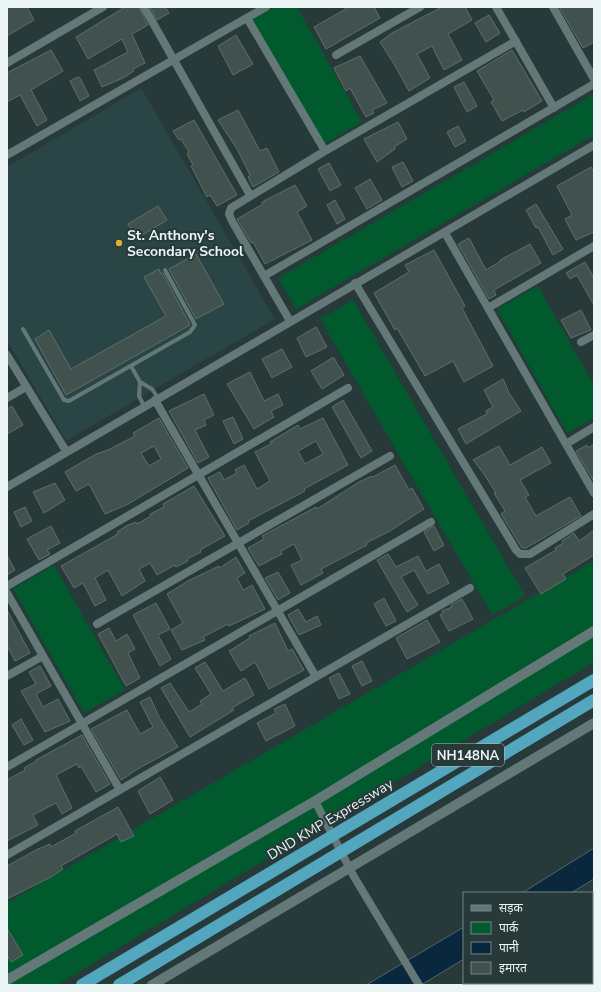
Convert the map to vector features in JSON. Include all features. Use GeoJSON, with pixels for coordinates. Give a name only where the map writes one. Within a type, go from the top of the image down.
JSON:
{"type":"FeatureCollection","features":[{"type":"Feature","properties":{"kind":"highway","name":"DND KMP Expressway"},"geometry":{"type":"LineString","coordinates":[[82,985],[594,680]]}},
{"type":"Feature","properties":{"kind":"highway","name":"NH148NA"},"geometry":{"type":"LineString","coordinates":[[119,985],[594,700]]}},
{"type":"Feature","properties":{"kind":"street"},"geometry":{"type":"LineString","coordinates":[[7,63],[103,7]]}},
{"type":"Feature","properties":{"kind":"street"},"geometry":{"type":"LineString","coordinates":[[144,7],[250,195]]}},
{"type":"Feature","properties":{"kind":"street"},"geometry":{"type":"LineString","coordinates":[[7,155],[266,7]]}},
{"type":"Feature","properties":{"kind":"street"},"geometry":{"type":"LineString","coordinates":[[336,55],[420,7]]}},
{"type":"Feature","properties":{"kind":"street"},"geometry":{"type":"LineString","coordinates":[[496,7],[554,108]]}},
{"type":"Feature","properties":{"kind":"street"},"geometry":{"type":"LineString","coordinates":[[553,7],[594,79]]}},
{"type":"Feature","properties":{"kind":"street"},"geometry":{"type":"LineString","coordinates":[[247,18],[325,151]]}},
{"type":"Feature","properties":{"kind":"street"},"geometry":{"type":"LineString","coordinates":[[290,320],[232,221],[229,214],[231,208],[250,195],[325,151],[516,41]]}},
{"type":"Feature","properties":{"kind":"street"},"geometry":{"type":"LineString","coordinates":[[264,276],[594,84]]}},
{"type":"Feature","properties":{"kind":"street"},"geometry":{"type":"LineString","coordinates":[[7,487],[290,320],[444,233],[594,145]]}},
{"type":"Feature","properties":{"kind":"street"},"geometry":{"type":"LineString","coordinates":[[444,233],[594,493]]}},
{"type":"Feature","properties":{"kind":"street"},"geometry":{"type":"LineString","coordinates":[[488,308],[594,246]]}},
{"type":"Feature","properties":{"kind":"street"},"geometry":{"type":"LineString","coordinates":[[355,283],[516,550],[520,554],[530,554],[594,514]]}},
{"type":"Feature","properties":{"kind":"street"},"geometry":{"type":"LineString","coordinates":[[581,342],[594,335]]}},
{"type":"Feature","properties":{"kind":"street"},"geometry":{"type":"LineString","coordinates":[[7,355],[66,452]]}},
{"type":"Feature","properties":{"kind":"street"},"geometry":{"type":"LineString","coordinates":[[7,398],[26,387]]}},
{"type":"Feature","properties":{"kind":"street"},"geometry":{"type":"LineString","coordinates":[[7,586],[348,388]]}},
{"type":"Feature","properties":{"kind":"street"},"geometry":{"type":"LineString","coordinates":[[156,399],[198,475],[316,677]]}},
{"type":"Feature","properties":{"kind":"street"},"geometry":{"type":"LineString","coordinates":[[566,444],[594,427]]}},
{"type":"Feature","properties":{"kind":"street"},"geometry":{"type":"LineString","coordinates":[[97,624],[390,456]]}},
{"type":"Feature","properties":{"kind":"street"},"geometry":{"type":"LineString","coordinates":[[7,767],[431,522]]}},
{"type":"Feature","properties":{"kind":"street"},"geometry":{"type":"LineString","coordinates":[[7,855],[470,588]]}},
{"type":"Feature","properties":{"kind":"street"},"geometry":{"type":"LineString","coordinates":[[7,593],[120,790]]}},
{"type":"Feature","properties":{"kind":"street"},"geometry":{"type":"LineString","coordinates":[[7,980],[315,801],[594,631]]}},
{"type":"Feature","properties":{"kind":"street"},"geometry":{"type":"LineString","coordinates":[[7,676],[43,656]]}},
{"type":"Feature","properties":{"kind":"street"},"geometry":{"type":"LineString","coordinates":[[152,985],[352,872],[594,723]]}},
{"type":"Feature","properties":{"kind":"street"},"geometry":{"type":"LineString","coordinates":[[315,801],[352,872],[419,985]]}},
{"type":"Feature","properties":{"kind":"lane"},"geometry":{"type":"LineString","coordinates":[[24,329],[64,400],[69,401],[190,332],[195,325],[165,270]]}},
{"type":"Feature","properties":{"kind":"lane"},"geometry":{"type":"LineString","coordinates":[[131,366],[140,382],[152,389],[156,399]]}},
{"type":"Feature","properties":{"kind":"lane"},"geometry":{"type":"LineString","coordinates":[[140,382],[139,396],[144,406]]}},
{"type":"Feature","properties":{"kind":"shaded area","name":"St. Anthony's Secondary School"},"geometry":{"type":"Polygon","coordinates":[[[141,88],[275,319],[66,441],[7,340],[7,167],[141,88]]]}},
{"type":"Feature","properties":{"kind":"green space"},"geometry":{"type":"Polygon","coordinates":[[[275,7],[297,7],[362,122],[321,146],[250,21],[275,7]]]}},
{"type":"Feature","properties":{"kind":"green space"},"geometry":{"type":"Polygon","coordinates":[[[594,94],[594,135],[296,309],[278,278],[594,94]]]}},
{"type":"Feature","properties":{"kind":"green space"},"geometry":{"type":"Polygon","coordinates":[[[538,286],[594,385],[594,418],[567,433],[497,309],[538,286]]]}},
{"type":"Feature","properties":{"kind":"green space"},"geometry":{"type":"Polygon","coordinates":[[[353,300],[525,596],[492,615],[320,319],[353,300]]]}},
{"type":"Feature","properties":{"kind":"green space"},"geometry":{"type":"Polygon","coordinates":[[[594,561],[594,662],[57,985],[7,985],[7,903],[594,561]]]}},
{"type":"Feature","properties":{"kind":"green space"},"geometry":{"type":"Polygon","coordinates":[[[54,565],[125,690],[84,713],[13,589],[54,565]]]}},
{"type":"Feature","properties":{"kind":"water"},"geometry":{"type":"Polygon","coordinates":[[[594,848],[594,879],[573,892],[524,892],[594,848]]]}},
{"type":"Feature","properties":{"kind":"water"},"geometry":{"type":"Polygon","coordinates":[[[463,928],[463,960],[421,985],[366,985],[463,928]]]}},
{"type":"Feature","properties":{"kind":"water"},"geometry":{"type":"Polygon","coordinates":[[[593,936],[594,985],[511,985],[593,984],[593,936]]]}},
{"type":"Feature","properties":{"kind":"building"},"geometry":{"type":"Polygon","coordinates":[[[10,7],[27,7],[34,20],[7,36],[7,9],[10,7]]]}},
{"type":"Feature","properties":{"kind":"building"},"geometry":{"type":"Polygon","coordinates":[[[125,7],[139,7],[148,25],[132,34],[145,63],[133,69],[134,71],[123,78],[102,87],[94,70],[128,52],[122,39],[88,59],[76,37],[125,7]]]}},
{"type":"Feature","properties":{"kind":"building"},"geometry":{"type":"Polygon","coordinates":[[[150,7],[165,7],[169,13],[157,20],[150,7]]]}},
{"type":"Feature","properties":{"kind":"building"},"geometry":{"type":"Polygon","coordinates":[[[349,7],[374,7],[380,18],[326,49],[314,27],[349,7]]]}},
{"type":"Feature","properties":{"kind":"building"},"geometry":{"type":"Polygon","coordinates":[[[442,7],[465,7],[472,20],[448,34],[462,60],[444,70],[432,46],[417,54],[430,78],[409,91],[380,42],[392,33],[442,7]]]}},
{"type":"Feature","properties":{"kind":"building"},"geometry":{"type":"Polygon","coordinates":[[[559,7],[594,7],[594,42],[583,48],[559,7]]]}},
{"type":"Feature","properties":{"kind":"building"},"geometry":{"type":"Polygon","coordinates":[[[489,15],[500,33],[486,42],[475,23],[489,15]]]}},
{"type":"Feature","properties":{"kind":"building"},"geometry":{"type":"Polygon","coordinates":[[[236,35],[253,64],[233,75],[218,46],[236,35]]]}},
{"type":"Feature","properties":{"kind":"building"},"geometry":{"type":"Polygon","coordinates":[[[51,50],[63,71],[31,90],[47,120],[37,126],[20,95],[7,102],[7,73],[51,50]]]}},
{"type":"Feature","properties":{"kind":"building"},"geometry":{"type":"Polygon","coordinates":[[[512,50],[542,101],[524,112],[523,110],[502,121],[491,102],[494,100],[477,71],[512,50]]]}},
{"type":"Feature","properties":{"kind":"building"},"geometry":{"type":"Polygon","coordinates":[[[360,56],[387,103],[372,110],[374,113],[366,117],[350,88],[346,91],[334,68],[360,56]]]}},
{"type":"Feature","properties":{"kind":"building"},"geometry":{"type":"Polygon","coordinates":[[[78,77],[80,78],[89,96],[80,101],[70,81],[78,77]]]}},
{"type":"Feature","properties":{"kind":"building"},"geometry":{"type":"Polygon","coordinates":[[[464,82],[477,106],[467,112],[454,87],[464,82]]]}},
{"type":"Feature","properties":{"kind":"building"},"geometry":{"type":"Polygon","coordinates":[[[238,110],[260,151],[267,148],[279,172],[253,187],[248,177],[250,175],[237,149],[218,120],[238,110]]]}},
{"type":"Feature","properties":{"kind":"building"},"geometry":{"type":"Polygon","coordinates":[[[194,120],[237,195],[217,206],[210,195],[207,197],[191,166],[193,165],[187,154],[189,152],[181,139],[179,140],[173,131],[194,120]]]}},
{"type":"Feature","properties":{"kind":"building"},"geometry":{"type":"Polygon","coordinates":[[[398,122],[407,139],[394,147],[395,149],[377,162],[364,139],[398,122]]]}},
{"type":"Feature","properties":{"kind":"building"},"geometry":{"type":"Polygon","coordinates":[[[458,126],[466,141],[455,147],[447,132],[458,126]]]}},
{"type":"Feature","properties":{"kind":"building"},"geometry":{"type":"Polygon","coordinates":[[[403,162],[413,181],[402,187],[392,167],[403,162]]]}},
{"type":"Feature","properties":{"kind":"building"},"geometry":{"type":"Polygon","coordinates":[[[329,163],[341,185],[330,191],[318,169],[329,163]]]}},
{"type":"Feature","properties":{"kind":"building"},"geometry":{"type":"Polygon","coordinates":[[[591,167],[594,173],[594,232],[576,240],[565,219],[572,215],[557,186],[591,167]]]}},
{"type":"Feature","properties":{"kind":"building"},"geometry":{"type":"Polygon","coordinates":[[[370,179],[382,200],[367,209],[355,188],[370,179]]]}},
{"type":"Feature","properties":{"kind":"building"},"geometry":{"type":"Polygon","coordinates":[[[295,185],[307,206],[297,212],[312,240],[265,264],[253,242],[251,243],[237,219],[263,204],[262,202],[295,185]]]}},
{"type":"Feature","properties":{"kind":"building"},"geometry":{"type":"Polygon","coordinates":[[[335,200],[345,219],[337,224],[327,205],[335,200]]]}},
{"type":"Feature","properties":{"kind":"building"},"geometry":{"type":"Polygon","coordinates":[[[536,204],[563,249],[553,255],[538,227],[536,228],[526,210],[536,204]]]}},
{"type":"Feature","properties":{"kind":"building"},"geometry":{"type":"Polygon","coordinates":[[[158,206],[167,220],[137,238],[128,224],[158,206]]]}},
{"type":"Feature","properties":{"kind":"building"},"geometry":{"type":"Polygon","coordinates":[[[469,238],[486,270],[501,261],[500,260],[530,244],[541,263],[494,290],[496,295],[489,299],[458,244],[469,238]]]}},
{"type":"Feature","properties":{"kind":"building"},"geometry":{"type":"Polygon","coordinates":[[[434,250],[465,306],[462,308],[493,366],[464,382],[453,361],[425,376],[397,328],[395,330],[374,293],[409,272],[405,265],[434,250]]]}},
{"type":"Feature","properties":{"kind":"building"},"geometry":{"type":"Polygon","coordinates":[[[196,254],[224,304],[196,319],[169,269],[196,254]]]}},
{"type":"Feature","properties":{"kind":"building"},"geometry":{"type":"Polygon","coordinates":[[[585,262],[594,278],[594,305],[577,275],[570,279],[566,273],[585,262]]]}},
{"type":"Feature","properties":{"kind":"building"},"geometry":{"type":"Polygon","coordinates":[[[159,269],[161,274],[163,273],[190,325],[66,395],[35,339],[49,330],[71,369],[166,316],[144,277],[159,269]]]}},
{"type":"Feature","properties":{"kind":"building"},"geometry":{"type":"Polygon","coordinates":[[[581,310],[591,330],[571,338],[561,320],[581,310]]]}},
{"type":"Feature","properties":{"kind":"building"},"geometry":{"type":"Polygon","coordinates":[[[316,327],[327,347],[306,357],[297,338],[316,327]]]}},
{"type":"Feature","properties":{"kind":"building"},"geometry":{"type":"Polygon","coordinates":[[[282,349],[292,367],[272,378],[262,359],[282,349]]]}},
{"type":"Feature","properties":{"kind":"building"},"geometry":{"type":"Polygon","coordinates":[[[334,358],[344,375],[322,389],[311,371],[334,358]]]}},
{"type":"Feature","properties":{"kind":"building"},"geometry":{"type":"Polygon","coordinates":[[[250,372],[264,401],[278,394],[283,405],[271,411],[274,417],[254,429],[227,384],[250,372]]]}},
{"type":"Feature","properties":{"kind":"building"},"geometry":{"type":"Polygon","coordinates":[[[503,379],[509,393],[521,411],[466,444],[458,429],[487,414],[486,411],[493,407],[484,390],[503,379]]]}},
{"type":"Feature","properties":{"kind":"building"},"geometry":{"type":"Polygon","coordinates":[[[204,394],[214,415],[204,420],[206,425],[195,430],[209,457],[198,463],[169,411],[204,394]]]}},
{"type":"Feature","properties":{"kind":"building"},"geometry":{"type":"Polygon","coordinates":[[[343,400],[372,451],[361,458],[332,407],[343,400]]]}},
{"type":"Feature","properties":{"kind":"building"},"geometry":{"type":"Polygon","coordinates":[[[12,406],[23,425],[7,434],[7,409],[12,406]]]}},
{"type":"Feature","properties":{"kind":"building"},"geometry":{"type":"Polygon","coordinates":[[[233,417],[243,439],[234,444],[223,421],[233,417]]]}},
{"type":"Feature","properties":{"kind":"building"},"geometry":{"type":"Polygon","coordinates":[[[159,418],[188,468],[128,504],[105,514],[89,484],[76,491],[65,472],[96,454],[108,450],[135,436],[133,433],[159,418]],[[154,446],[141,453],[149,466],[161,459],[154,446]]]}},
{"type":"Feature","properties":{"kind":"building"},"geometry":{"type":"Polygon","coordinates":[[[323,418],[348,465],[304,489],[305,491],[248,521],[249,523],[237,530],[208,478],[220,472],[224,480],[237,473],[235,470],[244,465],[257,489],[270,481],[255,452],[271,444],[270,442],[298,425],[300,429],[323,418]],[[316,441],[298,451],[305,464],[323,454],[316,441]]]}},
{"type":"Feature","properties":{"kind":"building"},"geometry":{"type":"Polygon","coordinates":[[[594,444],[594,482],[576,451],[587,445],[588,448],[594,444]]]}},
{"type":"Feature","properties":{"kind":"building"},"geometry":{"type":"Polygon","coordinates":[[[499,446],[510,465],[542,447],[551,463],[520,480],[529,495],[525,497],[536,516],[570,497],[581,516],[526,548],[522,548],[501,514],[505,511],[494,493],[496,493],[473,460],[499,446]]]}},
{"type":"Feature","properties":{"kind":"building"},"geometry":{"type":"Polygon","coordinates":[[[395,465],[409,490],[412,488],[424,509],[390,531],[366,543],[367,545],[321,569],[323,573],[301,585],[291,565],[302,560],[294,544],[281,551],[282,554],[259,566],[248,548],[264,539],[262,536],[316,507],[317,509],[359,482],[372,476],[373,477],[395,465]]]}},
{"type":"Feature","properties":{"kind":"building"},"geometry":{"type":"Polygon","coordinates":[[[55,483],[65,500],[44,513],[33,492],[55,483]]]}},
{"type":"Feature","properties":{"kind":"building"},"geometry":{"type":"Polygon","coordinates":[[[194,486],[225,536],[200,550],[201,552],[187,559],[188,561],[176,567],[175,565],[157,575],[150,563],[139,569],[145,581],[122,596],[108,570],[95,578],[106,600],[95,606],[83,583],[74,588],[61,566],[118,534],[117,532],[128,525],[136,522],[137,524],[151,516],[150,514],[164,507],[163,504],[194,486]]]}},
{"type":"Feature","properties":{"kind":"building"},"geometry":{"type":"Polygon","coordinates":[[[25,507],[32,521],[21,527],[14,512],[25,507]]]}},
{"type":"Feature","properties":{"kind":"building"},"geometry":{"type":"Polygon","coordinates":[[[51,526],[60,543],[47,550],[50,554],[39,560],[27,539],[51,526]]]}},
{"type":"Feature","properties":{"kind":"building"},"geometry":{"type":"Polygon","coordinates":[[[434,526],[444,545],[434,551],[424,532],[434,526]]]}},
{"type":"Feature","properties":{"kind":"building"},"geometry":{"type":"Polygon","coordinates":[[[594,530],[594,555],[563,574],[566,579],[541,594],[525,568],[556,550],[555,548],[563,543],[562,541],[574,533],[579,541],[594,530]]]}},
{"type":"Feature","properties":{"kind":"building"},"geometry":{"type":"Polygon","coordinates":[[[388,554],[396,567],[418,556],[426,571],[439,564],[449,583],[428,594],[414,570],[401,577],[418,605],[407,612],[377,560],[388,554]]]}},
{"type":"Feature","properties":{"kind":"building"},"geometry":{"type":"Polygon","coordinates":[[[7,555],[15,570],[7,575],[7,555]]]}},
{"type":"Feature","properties":{"kind":"building"},"geometry":{"type":"Polygon","coordinates":[[[236,557],[245,573],[237,578],[243,590],[252,585],[265,609],[229,626],[228,624],[203,637],[205,640],[182,650],[171,630],[183,623],[167,594],[188,581],[219,566],[220,568],[236,557]]]}},
{"type":"Feature","properties":{"kind":"building"},"geometry":{"type":"Polygon","coordinates":[[[278,572],[290,593],[278,600],[265,578],[278,572]]]}},
{"type":"Feature","properties":{"kind":"building"},"geometry":{"type":"Polygon","coordinates":[[[384,598],[396,621],[386,626],[374,604],[384,598]]]}},
{"type":"Feature","properties":{"kind":"building"},"geometry":{"type":"Polygon","coordinates":[[[462,599],[473,619],[449,631],[440,615],[443,613],[442,611],[452,607],[451,605],[462,599]]]}},
{"type":"Feature","properties":{"kind":"building"},"geometry":{"type":"Polygon","coordinates":[[[156,603],[170,629],[158,635],[171,659],[160,666],[133,615],[156,603]]]}},
{"type":"Feature","properties":{"kind":"building"},"geometry":{"type":"Polygon","coordinates":[[[298,609],[306,622],[317,616],[321,625],[299,635],[288,615],[298,609]]]}},
{"type":"Feature","properties":{"kind":"building"},"geometry":{"type":"Polygon","coordinates":[[[7,610],[30,653],[15,661],[7,645],[7,610]]]}},
{"type":"Feature","properties":{"kind":"building"},"geometry":{"type":"Polygon","coordinates":[[[427,620],[440,642],[407,659],[396,638],[427,620]]]}},
{"type":"Feature","properties":{"kind":"building"},"geometry":{"type":"Polygon","coordinates":[[[275,623],[288,651],[292,649],[304,670],[269,689],[255,662],[241,671],[229,651],[250,638],[249,636],[275,623]]]}},
{"type":"Feature","properties":{"kind":"building"},"geometry":{"type":"Polygon","coordinates":[[[109,628],[116,641],[127,634],[135,649],[128,653],[140,678],[126,686],[98,634],[109,628]]]}},
{"type":"Feature","properties":{"kind":"building"},"geometry":{"type":"Polygon","coordinates":[[[362,661],[372,681],[362,686],[352,666],[362,661]]]}},
{"type":"Feature","properties":{"kind":"building"},"geometry":{"type":"Polygon","coordinates":[[[205,662],[223,691],[245,678],[254,695],[232,708],[234,710],[190,737],[161,688],[170,683],[189,712],[202,704],[200,701],[211,694],[195,668],[205,662]]]}},
{"type":"Feature","properties":{"kind":"building"},"geometry":{"type":"Polygon","coordinates":[[[40,666],[51,686],[36,694],[43,707],[58,699],[70,721],[45,732],[21,691],[36,684],[29,672],[40,666]]]}},
{"type":"Feature","properties":{"kind":"building"},"geometry":{"type":"Polygon","coordinates":[[[339,673],[350,694],[339,699],[329,678],[339,673]]]}},
{"type":"Feature","properties":{"kind":"building"},"geometry":{"type":"Polygon","coordinates":[[[150,697],[159,717],[178,747],[141,767],[121,780],[91,729],[127,710],[140,734],[153,727],[140,702],[150,697]]]}},
{"type":"Feature","properties":{"kind":"building"},"geometry":{"type":"Polygon","coordinates":[[[285,704],[295,726],[266,741],[257,723],[276,713],[274,709],[285,704]]]}},
{"type":"Feature","properties":{"kind":"building"},"geometry":{"type":"Polygon","coordinates":[[[21,719],[33,740],[24,745],[12,725],[21,719]]]}},
{"type":"Feature","properties":{"kind":"building"},"geometry":{"type":"Polygon","coordinates":[[[82,735],[110,784],[96,792],[81,766],[79,768],[77,764],[56,775],[72,808],[62,814],[56,803],[33,815],[38,825],[7,841],[7,780],[25,770],[24,768],[36,760],[82,735]]]}},
{"type":"Feature","properties":{"kind":"building"},"geometry":{"type":"Polygon","coordinates":[[[160,777],[173,800],[150,814],[138,791],[160,777]]]}},
{"type":"Feature","properties":{"kind":"building"},"geometry":{"type":"Polygon","coordinates":[[[118,807],[134,836],[121,842],[117,834],[61,866],[63,869],[51,877],[7,899],[7,866],[36,850],[50,844],[51,847],[76,833],[75,831],[118,807]]]}},
{"type":"Feature","properties":{"kind":"building"},"geometry":{"type":"Polygon","coordinates":[[[7,928],[23,955],[11,962],[7,955],[7,928]]]}},
{"type":"Feature","properties":{"kind":"place","name":"St. Anthony's Secondary School"},"geometry":{"type":"Point","coordinates":[119,243]}}]}
